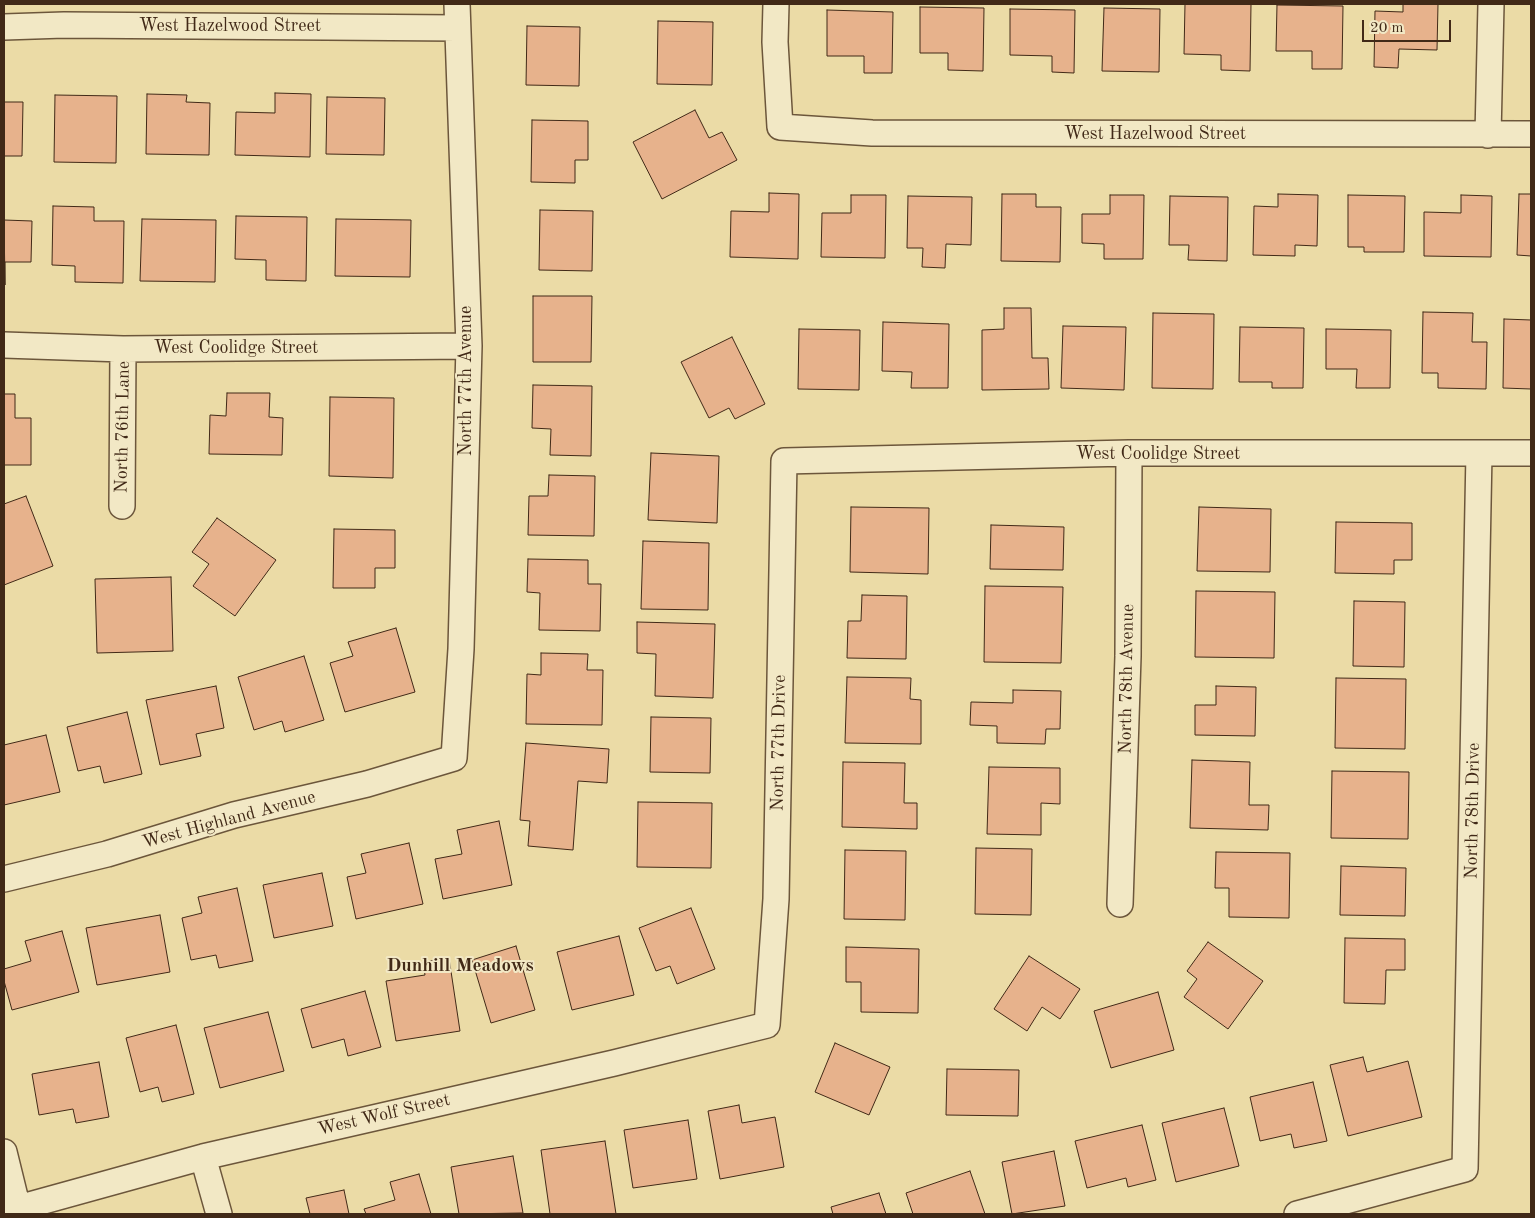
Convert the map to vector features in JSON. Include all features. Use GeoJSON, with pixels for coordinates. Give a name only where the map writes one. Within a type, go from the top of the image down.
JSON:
{"type":"FeatureCollection","features":[{"type":"Feature","properties":{"kind":"street","name":"West Hazelwood Street"},"geometry":{"type":"LineString","coordinates":[[776,4],[775,42],[780,127],[872,133],[1531,134]]}},
{"type":"Feature","properties":{"kind":"street"},"geometry":{"type":"LineString","coordinates":[[1488,134],[1491,4]]}},
{"type":"Feature","properties":{"kind":"street","name":"West Hazelwood Street"},"geometry":{"type":"LineString","coordinates":[[4,27],[457,16]]}},
{"type":"Feature","properties":{"kind":"street","name":"North 77th Avenue"},"geometry":{"type":"LineString","coordinates":[[454,758],[461,649],[469,346],[457,16]]}},
{"type":"Feature","properties":{"kind":"street","name":"West Coolidge Street"},"geometry":{"type":"LineString","coordinates":[[4,345],[123,348],[469,346]]}},
{"type":"Feature","properties":{"kind":"street","name":"North 76th Lane"},"geometry":{"type":"LineString","coordinates":[[122,506],[123,348]]}},
{"type":"Feature","properties":{"kind":"street","name":"West Coolidge Street"},"geometry":{"type":"LineString","coordinates":[[784,461],[1129,453],[1531,453]]}},
{"type":"Feature","properties":{"kind":"street","name":"North 78th Avenue"},"geometry":{"type":"LineString","coordinates":[[1120,904],[1128,656],[1129,453]]}},
{"type":"Feature","properties":{"kind":"street","name":"North 78th Drive"},"geometry":{"type":"LineString","coordinates":[[1297,1214],[1465,1169],[1479,453]]}},
{"type":"Feature","properties":{"kind":"street","name":"North 77th Drive"},"geometry":{"type":"LineString","coordinates":[[767,1025],[776,899],[784,461]]}},
{"type":"Feature","properties":{"kind":"street","name":"West Highland Avenue"},"geometry":{"type":"LineString","coordinates":[[4,879],[107,854],[234,815],[367,784],[454,758]]}},
{"type":"Feature","properties":{"kind":"street","name":"West Wolf Street"},"geometry":{"type":"LineString","coordinates":[[11,1210],[203,1157],[595,1067],[767,1025]]}},
{"type":"Feature","properties":{"kind":"street"},"geometry":{"type":"LineString","coordinates":[[4,1152],[11,1210]]}},
{"type":"Feature","properties":{"kind":"street"},"geometry":{"type":"LineString","coordinates":[[203,1157],[219,1214]]}},
{"type":"Feature","properties":{"kind":"building"},"geometry":{"type":"Polygon","coordinates":[[[1185,4],[1251,4],[1250,71],[1221,70],[1221,55],[1184,54],[1185,4]]]}},
{"type":"Feature","properties":{"kind":"building"},"geometry":{"type":"Polygon","coordinates":[[[1403,4],[1438,4],[1437,50],[1399,49],[1398,68],[1374,67],[1375,11],[1403,12],[1403,4]]]}},
{"type":"Feature","properties":{"kind":"building"},"geometry":{"type":"Polygon","coordinates":[[[1277,5],[1343,6],[1342,69],[1312,69],[1312,51],[1276,51],[1277,5]]]}},
{"type":"Feature","properties":{"kind":"building"},"geometry":{"type":"Polygon","coordinates":[[[920,7],[984,8],[983,71],[948,70],[948,53],[920,53],[920,7]]]}},
{"type":"Feature","properties":{"kind":"building"},"geometry":{"type":"Polygon","coordinates":[[[1104,8],[1160,9],[1159,72],[1102,71],[1104,8]]]}},
{"type":"Feature","properties":{"kind":"building"},"geometry":{"type":"Polygon","coordinates":[[[1010,9],[1075,10],[1074,73],[1052,72],[1052,56],[1010,55],[1010,9]]]}},
{"type":"Feature","properties":{"kind":"building"},"geometry":{"type":"Polygon","coordinates":[[[827,10],[893,12],[892,73],[864,73],[864,56],[827,56],[827,10]]]}},
{"type":"Feature","properties":{"kind":"building"},"geometry":{"type":"Polygon","coordinates":[[[658,21],[713,22],[712,85],[657,84],[658,21]]]}},
{"type":"Feature","properties":{"kind":"building"},"geometry":{"type":"Polygon","coordinates":[[[527,26],[580,27],[579,86],[526,85],[527,26]]]}},
{"type":"Feature","properties":{"kind":"building"},"geometry":{"type":"Polygon","coordinates":[[[275,93],[311,94],[310,157],[235,155],[236,112],[275,113],[275,93]]]}},
{"type":"Feature","properties":{"kind":"building"},"geometry":{"type":"Polygon","coordinates":[[[147,94],[187,95],[186,102],[210,103],[209,155],[146,154],[147,94]]]}},
{"type":"Feature","properties":{"kind":"building"},"geometry":{"type":"Polygon","coordinates":[[[55,95],[117,96],[116,163],[54,162],[55,95]]]}},
{"type":"Feature","properties":{"kind":"building"},"geometry":{"type":"Polygon","coordinates":[[[327,97],[385,98],[384,155],[326,154],[327,97]]]}},
{"type":"Feature","properties":{"kind":"building"},"geometry":{"type":"Polygon","coordinates":[[[4,102],[23,102],[22,156],[4,156],[4,102]]]}},
{"type":"Feature","properties":{"kind":"building"},"geometry":{"type":"Polygon","coordinates":[[[695,110],[709,138],[722,132],[737,160],[662,199],[633,142],[695,110]]]}},
{"type":"Feature","properties":{"kind":"building"},"geometry":{"type":"Polygon","coordinates":[[[532,120],[588,121],[588,160],[575,160],[575,183],[531,182],[532,120]]]}},
{"type":"Feature","properties":{"kind":"building"},"geometry":{"type":"Polygon","coordinates":[[[769,193],[799,194],[798,259],[730,257],[731,211],[769,212],[769,193]]]}},
{"type":"Feature","properties":{"kind":"building"},"geometry":{"type":"Polygon","coordinates":[[[1002,194],[1036,194],[1036,207],[1061,207],[1060,262],[1001,261],[1002,194]]]}},
{"type":"Feature","properties":{"kind":"building"},"geometry":{"type":"Polygon","coordinates":[[[1278,194],[1318,195],[1317,246],[1295,245],[1295,256],[1253,255],[1254,206],[1278,207],[1278,194]]]}},
{"type":"Feature","properties":{"kind":"building"},"geometry":{"type":"Polygon","coordinates":[[[1519,194],[1531,194],[1531,256],[1517,255],[1519,194]]]}},
{"type":"Feature","properties":{"kind":"building"},"geometry":{"type":"Polygon","coordinates":[[[851,195],[886,195],[885,258],[821,257],[822,213],[851,213],[851,195]]]}},
{"type":"Feature","properties":{"kind":"building"},"geometry":{"type":"Polygon","coordinates":[[[1110,195],[1144,195],[1143,259],[1104,259],[1104,244],[1082,243],[1082,214],[1110,214],[1110,195]]]}},
{"type":"Feature","properties":{"kind":"building"},"geometry":{"type":"Polygon","coordinates":[[[1348,195],[1405,196],[1404,252],[1364,252],[1364,247],[1348,247],[1348,195]]]}},
{"type":"Feature","properties":{"kind":"building"},"geometry":{"type":"Polygon","coordinates":[[[1461,195],[1492,196],[1491,257],[1424,256],[1424,212],[1461,213],[1461,195]]]}},
{"type":"Feature","properties":{"kind":"building"},"geometry":{"type":"Polygon","coordinates":[[[908,196],[972,197],[971,245],[946,244],[945,268],[922,267],[923,248],[907,248],[908,196]]]}},
{"type":"Feature","properties":{"kind":"building"},"geometry":{"type":"Polygon","coordinates":[[[1170,196],[1228,197],[1227,261],[1188,260],[1189,245],[1169,245],[1170,196]]]}},
{"type":"Feature","properties":{"kind":"building"},"geometry":{"type":"Polygon","coordinates":[[[53,206],[94,207],[94,221],[124,221],[123,283],[75,282],[75,266],[52,265],[53,206]]]}},
{"type":"Feature","properties":{"kind":"building"},"geometry":{"type":"Polygon","coordinates":[[[540,210],[593,211],[592,271],[539,270],[540,210]]]}},
{"type":"Feature","properties":{"kind":"building"},"geometry":{"type":"Polygon","coordinates":[[[236,216],[307,217],[306,281],[266,280],[266,260],[235,259],[236,216]]]}},
{"type":"Feature","properties":{"kind":"building"},"geometry":{"type":"Polygon","coordinates":[[[142,219],[216,220],[215,282],[140,281],[142,219]]]}},
{"type":"Feature","properties":{"kind":"building"},"geometry":{"type":"Polygon","coordinates":[[[336,219],[411,220],[410,277],[335,276],[336,219]]]}},
{"type":"Feature","properties":{"kind":"building"},"geometry":{"type":"Polygon","coordinates":[[[4,220],[32,221],[31,262],[5,262],[5,285],[4,220]]]}},
{"type":"Feature","properties":{"kind":"building"},"geometry":{"type":"Polygon","coordinates":[[[533,296],[592,296],[591,362],[533,362],[533,296]]]}},
{"type":"Feature","properties":{"kind":"building"},"geometry":{"type":"Polygon","coordinates":[[[1004,308],[1031,308],[1032,358],[1048,358],[1049,389],[982,390],[982,330],[1004,329],[1004,308]]]}},
{"type":"Feature","properties":{"kind":"building"},"geometry":{"type":"Polygon","coordinates":[[[1423,312],[1473,313],[1472,342],[1487,342],[1486,389],[1438,388],[1438,373],[1422,373],[1423,312]]]}},
{"type":"Feature","properties":{"kind":"building"},"geometry":{"type":"Polygon","coordinates":[[[1153,313],[1214,314],[1213,389],[1152,388],[1153,313]]]}},
{"type":"Feature","properties":{"kind":"building"},"geometry":{"type":"Polygon","coordinates":[[[1504,319],[1531,320],[1531,389],[1503,388],[1504,319]]]}},
{"type":"Feature","properties":{"kind":"building"},"geometry":{"type":"Polygon","coordinates":[[[883,322],[949,324],[948,388],[911,388],[912,372],[882,371],[883,322]]]}},
{"type":"Feature","properties":{"kind":"building"},"geometry":{"type":"Polygon","coordinates":[[[1063,326],[1126,327],[1124,390],[1061,388],[1063,326]]]}},
{"type":"Feature","properties":{"kind":"building"},"geometry":{"type":"Polygon","coordinates":[[[1240,327],[1304,328],[1303,388],[1272,388],[1272,382],[1239,382],[1240,327]]]}},
{"type":"Feature","properties":{"kind":"building"},"geometry":{"type":"Polygon","coordinates":[[[799,329],[860,330],[859,390],[798,389],[799,329]]]}},
{"type":"Feature","properties":{"kind":"building"},"geometry":{"type":"Polygon","coordinates":[[[1326,329],[1391,330],[1390,388],[1356,388],[1357,369],[1326,369],[1326,329]]]}},
{"type":"Feature","properties":{"kind":"building"},"geometry":{"type":"Polygon","coordinates":[[[732,337],[765,404],[735,419],[729,408],[709,418],[681,362],[732,337]]]}},
{"type":"Feature","properties":{"kind":"building"},"geometry":{"type":"Polygon","coordinates":[[[533,385],[592,386],[591,456],[550,455],[551,429],[532,428],[533,385]]]}},
{"type":"Feature","properties":{"kind":"building"},"geometry":{"type":"Polygon","coordinates":[[[227,393],[270,393],[269,417],[283,418],[282,455],[209,454],[210,415],[226,416],[227,393]]]}},
{"type":"Feature","properties":{"kind":"building"},"geometry":{"type":"Polygon","coordinates":[[[4,394],[15,394],[15,418],[31,418],[31,465],[4,465],[4,394]]]}},
{"type":"Feature","properties":{"kind":"building"},"geometry":{"type":"Polygon","coordinates":[[[330,397],[394,398],[393,478],[329,476],[330,397]]]}},
{"type":"Feature","properties":{"kind":"building"},"geometry":{"type":"Polygon","coordinates":[[[651,453],[719,456],[717,523],[648,520],[651,453]]]}},
{"type":"Feature","properties":{"kind":"building"},"geometry":{"type":"Polygon","coordinates":[[[549,475],[595,476],[594,536],[528,535],[529,496],[548,496],[549,475]]]}},
{"type":"Feature","properties":{"kind":"building"},"geometry":{"type":"Polygon","coordinates":[[[26,496],[53,566],[4,585],[4,504],[26,496]]]}},
{"type":"Feature","properties":{"kind":"building"},"geometry":{"type":"Polygon","coordinates":[[[851,507],[929,508],[928,574],[850,572],[851,507]]]}},
{"type":"Feature","properties":{"kind":"building"},"geometry":{"type":"Polygon","coordinates":[[[1199,507],[1271,509],[1270,572],[1197,571],[1199,507]]]}},
{"type":"Feature","properties":{"kind":"building"},"geometry":{"type":"Polygon","coordinates":[[[217,518],[276,560],[235,616],[193,586],[209,564],[192,552],[217,518]]]}},
{"type":"Feature","properties":{"kind":"building"},"geometry":{"type":"Polygon","coordinates":[[[1336,522],[1412,523],[1412,560],[1394,560],[1394,574],[1335,573],[1336,522]]]}},
{"type":"Feature","properties":{"kind":"building"},"geometry":{"type":"Polygon","coordinates":[[[991,525],[1064,527],[1063,570],[990,569],[991,525]]]}},
{"type":"Feature","properties":{"kind":"building"},"geometry":{"type":"Polygon","coordinates":[[[334,529],[395,530],[395,568],[375,568],[375,588],[333,588],[334,529]]]}},
{"type":"Feature","properties":{"kind":"building"},"geometry":{"type":"Polygon","coordinates":[[[643,541],[709,543],[708,610],[641,609],[643,541]]]}},
{"type":"Feature","properties":{"kind":"building"},"geometry":{"type":"Polygon","coordinates":[[[528,559],[588,560],[588,584],[601,584],[600,631],[539,630],[540,593],[527,592],[528,559]]]}},
{"type":"Feature","properties":{"kind":"building"},"geometry":{"type":"Polygon","coordinates":[[[171,577],[173,651],[97,653],[95,579],[171,577]]]}},
{"type":"Feature","properties":{"kind":"building"},"geometry":{"type":"Polygon","coordinates":[[[985,586],[1063,587],[1061,663],[984,662],[985,586]]]}},
{"type":"Feature","properties":{"kind":"building"},"geometry":{"type":"Polygon","coordinates":[[[1196,591],[1275,592],[1274,658],[1195,657],[1196,591]]]}},
{"type":"Feature","properties":{"kind":"building"},"geometry":{"type":"Polygon","coordinates":[[[862,595],[907,596],[906,659],[847,658],[848,621],[861,621],[862,595]]]}},
{"type":"Feature","properties":{"kind":"building"},"geometry":{"type":"Polygon","coordinates":[[[1354,601],[1405,602],[1404,667],[1353,666],[1354,601]]]}},
{"type":"Feature","properties":{"kind":"building"},"geometry":{"type":"Polygon","coordinates":[[[637,622],[715,624],[713,698],[655,696],[656,654],[637,653],[637,622]]]}},
{"type":"Feature","properties":{"kind":"building"},"geometry":{"type":"Polygon","coordinates":[[[396,628],[415,692],[345,712],[330,663],[353,656],[348,642],[396,628]]]}},
{"type":"Feature","properties":{"kind":"building"},"geometry":{"type":"Polygon","coordinates":[[[541,653],[588,654],[587,670],[603,670],[602,725],[526,724],[527,674],[541,675],[541,653]]]}},
{"type":"Feature","properties":{"kind":"building"},"geometry":{"type":"Polygon","coordinates":[[[304,656],[324,720],[285,732],[282,721],[254,730],[238,677],[304,656]]]}},
{"type":"Feature","properties":{"kind":"building"},"geometry":{"type":"Polygon","coordinates":[[[847,677],[911,678],[910,699],[921,700],[921,744],[845,743],[847,677]]]}},
{"type":"Feature","properties":{"kind":"building"},"geometry":{"type":"Polygon","coordinates":[[[1336,678],[1406,679],[1405,749],[1335,748],[1336,678]]]}},
{"type":"Feature","properties":{"kind":"building"},"geometry":{"type":"Polygon","coordinates":[[[216,686],[224,728],[196,734],[201,756],[160,765],[146,700],[216,686]]]}},
{"type":"Feature","properties":{"kind":"building"},"geometry":{"type":"Polygon","coordinates":[[[1216,686],[1256,687],[1255,736],[1195,735],[1195,705],[1216,705],[1216,686]]]}},
{"type":"Feature","properties":{"kind":"building"},"geometry":{"type":"Polygon","coordinates":[[[1013,690],[1061,691],[1060,729],[1046,729],[1045,744],[997,743],[997,726],[970,725],[971,702],[1013,703],[1013,690]]]}},
{"type":"Feature","properties":{"kind":"building"},"geometry":{"type":"Polygon","coordinates":[[[127,712],[142,774],[104,783],[100,766],[78,771],[67,727],[127,712]]]}},
{"type":"Feature","properties":{"kind":"building"},"geometry":{"type":"Polygon","coordinates":[[[651,717],[711,718],[710,773],[650,772],[651,717]]]}},
{"type":"Feature","properties":{"kind":"building"},"geometry":{"type":"Polygon","coordinates":[[[46,735],[60,792],[4,805],[4,745],[46,735]]]}},
{"type":"Feature","properties":{"kind":"building"},"geometry":{"type":"Polygon","coordinates":[[[526,743],[609,749],[607,783],[578,781],[573,850],[528,846],[530,821],[520,820],[526,743]]]}},
{"type":"Feature","properties":{"kind":"building"},"geometry":{"type":"Polygon","coordinates":[[[1192,760],[1250,762],[1249,805],[1269,805],[1268,830],[1190,828],[1192,760]]]}},
{"type":"Feature","properties":{"kind":"building"},"geometry":{"type":"Polygon","coordinates":[[[843,762],[905,763],[904,803],[917,803],[917,829],[842,827],[843,762]]]}},
{"type":"Feature","properties":{"kind":"building"},"geometry":{"type":"Polygon","coordinates":[[[989,767],[1060,768],[1060,804],[1041,803],[1041,835],[987,834],[989,767]]]}},
{"type":"Feature","properties":{"kind":"building"},"geometry":{"type":"Polygon","coordinates":[[[1332,771],[1409,772],[1408,839],[1331,838],[1332,771]]]}},
{"type":"Feature","properties":{"kind":"building"},"geometry":{"type":"Polygon","coordinates":[[[638,802],[712,803],[711,868],[637,867],[638,802]]]}},
{"type":"Feature","properties":{"kind":"building"},"geometry":{"type":"Polygon","coordinates":[[[499,821],[512,885],[443,899],[435,859],[462,854],[457,830],[499,821]]]}},
{"type":"Feature","properties":{"kind":"building"},"geometry":{"type":"Polygon","coordinates":[[[409,843],[423,904],[356,919],[347,877],[366,873],[361,854],[409,843]]]}},
{"type":"Feature","properties":{"kind":"building"},"geometry":{"type":"Polygon","coordinates":[[[976,848],[1032,849],[1031,915],[975,914],[976,848]]]}},
{"type":"Feature","properties":{"kind":"building"},"geometry":{"type":"Polygon","coordinates":[[[845,850],[906,851],[905,920],[844,919],[845,850]]]}},
{"type":"Feature","properties":{"kind":"building"},"geometry":{"type":"Polygon","coordinates":[[[1216,852],[1290,853],[1289,918],[1229,917],[1229,888],[1215,888],[1216,852]]]}},
{"type":"Feature","properties":{"kind":"building"},"geometry":{"type":"Polygon","coordinates":[[[1341,866],[1406,868],[1405,916],[1340,915],[1341,866]]]}},
{"type":"Feature","properties":{"kind":"building"},"geometry":{"type":"Polygon","coordinates":[[[322,873],[333,926],[274,938],[263,885],[322,873]]]}},
{"type":"Feature","properties":{"kind":"building"},"geometry":{"type":"Polygon","coordinates":[[[237,888],[253,961],[219,968],[216,955],[191,960],[182,918],[202,913],[198,897],[237,888]]]}},
{"type":"Feature","properties":{"kind":"building"},"geometry":{"type":"Polygon","coordinates":[[[691,908],[715,969],[677,984],[670,966],[656,971],[639,928],[691,908]]]}},
{"type":"Feature","properties":{"kind":"building"},"geometry":{"type":"Polygon","coordinates":[[[160,915],[170,972],[97,985],[86,928],[160,915]]]}},
{"type":"Feature","properties":{"kind":"building"},"geometry":{"type":"Polygon","coordinates":[[[62,931],[79,992],[12,1010],[4,981],[4,969],[31,961],[25,941],[62,931]]]}},
{"type":"Feature","properties":{"kind":"building"},"geometry":{"type":"Polygon","coordinates":[[[619,936],[634,995],[572,1010],[557,952],[619,936]]]}},
{"type":"Feature","properties":{"kind":"building"},"geometry":{"type":"Polygon","coordinates":[[[1345,938],[1405,939],[1405,970],[1386,970],[1385,1004],[1344,1003],[1345,938]]]}},
{"type":"Feature","properties":{"kind":"building"},"geometry":{"type":"Polygon","coordinates":[[[1208,942],[1263,981],[1228,1029],[1184,997],[1197,979],[1187,971],[1208,942]]]}},
{"type":"Feature","properties":{"kind":"building"},"geometry":{"type":"Polygon","coordinates":[[[516,946],[535,1010],[491,1023],[472,960],[516,946]]]}},
{"type":"Feature","properties":{"kind":"building"},"geometry":{"type":"Polygon","coordinates":[[[846,947],[919,949],[918,1013],[861,1012],[861,982],[846,982],[846,947]]]}},
{"type":"Feature","properties":{"kind":"building"},"geometry":{"type":"Polygon","coordinates":[[[1029,956],[1080,989],[1060,1019],[1042,1007],[1027,1031],[994,1009],[1029,956]]]}},
{"type":"Feature","properties":{"kind":"building"},"geometry":{"type":"Polygon","coordinates":[[[449,958],[460,1031],[396,1041],[386,981],[425,975],[423,962],[449,958]]]}},
{"type":"Feature","properties":{"kind":"building"},"geometry":{"type":"Polygon","coordinates":[[[365,991],[381,1047],[348,1056],[344,1039],[312,1048],[301,1009],[365,991]]]}},
{"type":"Feature","properties":{"kind":"building"},"geometry":{"type":"Polygon","coordinates":[[[1158,992],[1174,1050],[1111,1068],[1094,1011],[1158,992]]]}},
{"type":"Feature","properties":{"kind":"building"},"geometry":{"type":"Polygon","coordinates":[[[268,1012],[284,1071],[220,1088],[204,1028],[268,1012]]]}},
{"type":"Feature","properties":{"kind":"building"},"geometry":{"type":"Polygon","coordinates":[[[176,1025],[194,1094],[162,1102],[158,1087],[140,1092],[126,1038],[176,1025]]]}},
{"type":"Feature","properties":{"kind":"building"},"geometry":{"type":"Polygon","coordinates":[[[835,1043],[890,1067],[869,1115],[815,1092],[835,1043]]]}},
{"type":"Feature","properties":{"kind":"building"},"geometry":{"type":"Polygon","coordinates":[[[1363,1057],[1367,1072],[1408,1061],[1422,1117],[1348,1136],[1330,1065],[1363,1057]]]}},
{"type":"Feature","properties":{"kind":"building"},"geometry":{"type":"Polygon","coordinates":[[[99,1062],[109,1117],[76,1123],[73,1109],[39,1115],[32,1074],[99,1062]]]}},
{"type":"Feature","properties":{"kind":"building"},"geometry":{"type":"Polygon","coordinates":[[[947,1069],[1019,1070],[1018,1116],[946,1115],[947,1069]]]}},
{"type":"Feature","properties":{"kind":"building"},"geometry":{"type":"Polygon","coordinates":[[[1313,1082],[1327,1141],[1294,1148],[1291,1134],[1260,1141],[1250,1097],[1313,1082]]]}},
{"type":"Feature","properties":{"kind":"building"},"geometry":{"type":"Polygon","coordinates":[[[739,1105],[742,1123],[775,1117],[784,1167],[720,1179],[708,1111],[739,1105]]]}},
{"type":"Feature","properties":{"kind":"building"},"geometry":{"type":"Polygon","coordinates":[[[1224,1108],[1239,1166],[1176,1182],[1162,1123],[1224,1108]]]}},
{"type":"Feature","properties":{"kind":"building"},"geometry":{"type":"Polygon","coordinates":[[[688,1120],[697,1179],[633,1188],[624,1130],[688,1120]]]}},
{"type":"Feature","properties":{"kind":"building"},"geometry":{"type":"Polygon","coordinates":[[[1142,1125],[1156,1180],[1128,1187],[1126,1178],[1087,1188],[1075,1141],[1142,1125]]]}},
{"type":"Feature","properties":{"kind":"building"},"geometry":{"type":"Polygon","coordinates":[[[605,1141],[616,1214],[550,1214],[541,1150],[605,1141]]]}},
{"type":"Feature","properties":{"kind":"building"},"geometry":{"type":"Polygon","coordinates":[[[1054,1151],[1065,1206],[1012,1214],[1002,1162],[1054,1151]]]}},
{"type":"Feature","properties":{"kind":"building"},"geometry":{"type":"Polygon","coordinates":[[[513,1156],[523,1213],[459,1214],[451,1167],[513,1156]]]}},
{"type":"Feature","properties":{"kind":"building"},"geometry":{"type":"Polygon","coordinates":[[[970,1171],[985,1214],[913,1214],[906,1193],[970,1171]]]}},
{"type":"Feature","properties":{"kind":"building"},"geometry":{"type":"Polygon","coordinates":[[[419,1174],[431,1214],[366,1214],[364,1209],[395,1200],[390,1182],[419,1174]]]}},
{"type":"Feature","properties":{"kind":"building"},"geometry":{"type":"Polygon","coordinates":[[[344,1190],[349,1214],[310,1214],[306,1198],[344,1190]]]}},
{"type":"Feature","properties":{"kind":"building"},"geometry":{"type":"Polygon","coordinates":[[[879,1193],[886,1214],[833,1214],[831,1207],[879,1193]]]}},
{"type":"Feature","properties":{"kind":"district","name":"Dunhill Meadows"},"geometry":{"type":"Point","coordinates":[460,966]}}]}
